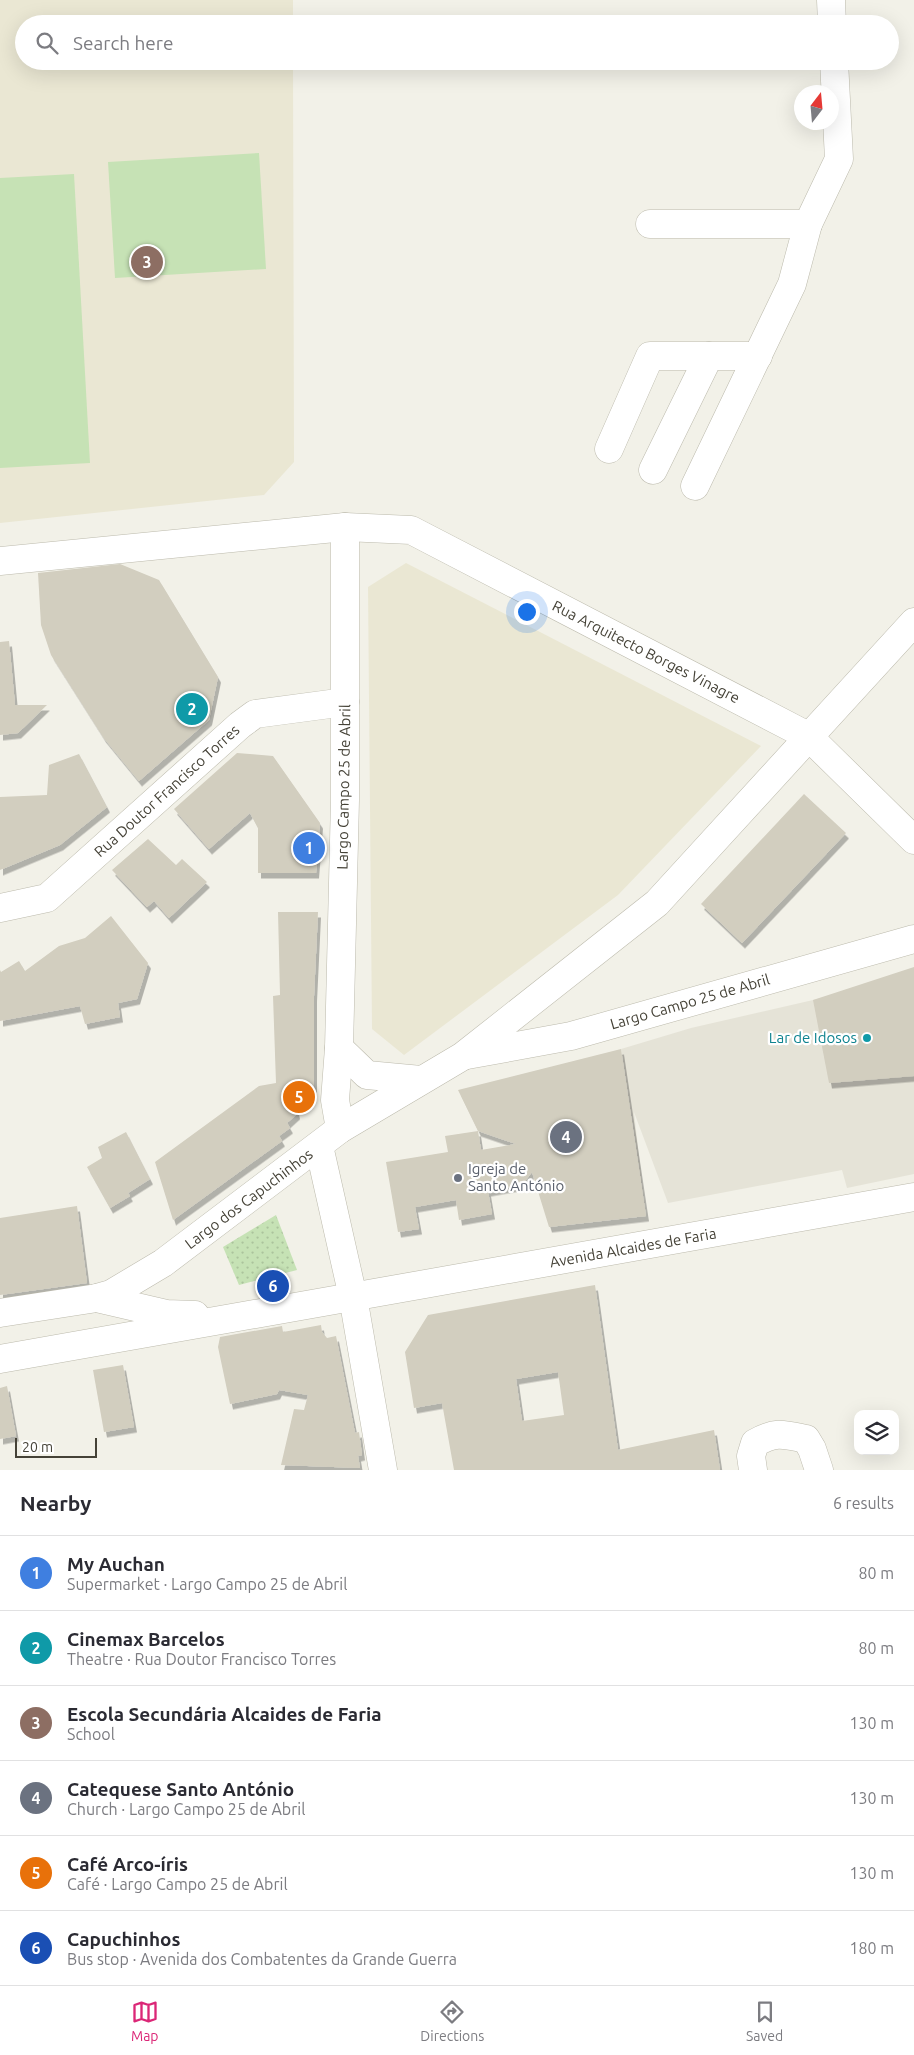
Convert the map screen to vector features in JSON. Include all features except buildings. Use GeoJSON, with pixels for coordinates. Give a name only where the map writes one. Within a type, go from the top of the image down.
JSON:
{"type":"FeatureCollection","features":[{"type":"Feature","properties":{"kind":"street"},"geometry":{"type":"LineString","coordinates":[[831,0],[832,15]]}},
{"type":"Feature","properties":{"kind":"street"},"geometry":{"type":"LineString","coordinates":[[695,486],[792,284],[808,224],[839,159],[834,70]]}},
{"type":"Feature","properties":{"kind":"street"},"geometry":{"type":"LineString","coordinates":[[650,224],[808,224]]}},
{"type":"Feature","properties":{"kind":"street"},"geometry":{"type":"LineString","coordinates":[[609,448],[650,356],[758,356]]}},
{"type":"Feature","properties":{"kind":"street"},"geometry":{"type":"LineString","coordinates":[[653,470],[709,356]]}},
{"type":"Feature","properties":{"kind":"street","name":"Rua Arquitecto Borges Vinagre"},"geometry":{"type":"LineString","coordinates":[[0,561],[344,527],[411,530],[808,736],[914,840]]}},
{"type":"Feature","properties":{"kind":"street","name":"Largo Campo 25 de Abril"},"geometry":{"type":"LineString","coordinates":[[340,1129],[335,1100],[339,1048],[345,810],[344,527]]}},
{"type":"Feature","properties":{"kind":"street","name":"Largo Campo 25 de Abril"},"geometry":{"type":"LineString","coordinates":[[319,1146],[340,1129],[463,1056],[657,902],[914,622]]}},
{"type":"Feature","properties":{"kind":"street","name":"Rua Doutor Francisco Torres"},"geometry":{"type":"LineString","coordinates":[[0,908],[47,898],[240,724],[255,714],[345,702]]}},
{"type":"Feature","properties":{"kind":"street","name":"Largo Campo 25 de Abril"},"geometry":{"type":"LineString","coordinates":[[463,1056],[571,1036],[914,939]]}},
{"type":"Feature","properties":{"kind":"street"},"geometry":{"type":"LineString","coordinates":[[339,1048],[367,1075],[421,1080]]}},
{"type":"Feature","properties":{"kind":"street","name":"Largo dos Capuchinhos"},"geometry":{"type":"LineString","coordinates":[[98,1298],[111,1294],[163,1263],[319,1146],[353,1298],[383,1470]]}},
{"type":"Feature","properties":{"kind":"street","name":"Avenida Alcaides de Faria"},"geometry":{"type":"LineString","coordinates":[[236,1317],[307,1303],[353,1298],[914,1197]]}},
{"type":"Feature","properties":{"kind":"street"},"geometry":{"type":"LineString","coordinates":[[0,1313],[98,1298],[166,1314],[236,1317]]}},
{"type":"Feature","properties":{"kind":"street"},"geometry":{"type":"LineString","coordinates":[[0,1359],[236,1317]]}},
{"type":"Feature","properties":{"kind":"street"},"geometry":{"type":"LineString","coordinates":[[753,1470],[750,1456],[755,1443],[769,1435],[785,1435],[806,1439],[812,1449],[819,1470]]}},
{"type":"Feature","properties":{"kind":"shaded area"},"geometry":{"type":"Polygon","coordinates":[[[0,0],[293,0],[293,15],[15,15],[15,70],[293,70],[294,462],[264,495],[0,523],[0,0]]]}},
{"type":"Feature","properties":{"kind":"shaded area"},"geometry":{"type":"Polygon","coordinates":[[[406,563],[761,746],[618,895],[404,1055],[372,1029],[368,587],[406,563]]]}},
{"type":"Feature","properties":{"kind":"shaded area"},"geometry":{"type":"Polygon","coordinates":[[[914,979],[914,1174],[847,1188],[842,1170],[668,1203],[634,1112],[646,1216],[621,1049],[691,1028],[874,986],[914,979]]]}},
{"type":"Feature","properties":{"kind":"green space"},"geometry":{"type":"Polygon","coordinates":[[[259,153],[266,269],[115,278],[108,162],[259,153]]]}},
{"type":"Feature","properties":{"kind":"green space"},"geometry":{"type":"Polygon","coordinates":[[[74,174],[90,463],[0,468],[0,178],[74,174]]]}},
{"type":"Feature","properties":{"kind":"green space"},"geometry":{"type":"Polygon","coordinates":[[[276,1215],[297,1270],[239,1285],[223,1247],[276,1215]]]}},
{"type":"Feature","properties":{"kind":"place","name":"Escola Secundária Alcaides de Faria"},"geometry":{"type":"Point","coordinates":[147,262]}},
{"type":"Feature","properties":{"kind":"place","name":"Cinemax Barcelos"},"geometry":{"type":"Point","coordinates":[192,709]}},
{"type":"Feature","properties":{"kind":"place","name":"My Auchan"},"geometry":{"type":"Point","coordinates":[309,848]}},
{"type":"Feature","properties":{"kind":"place","name":"Lar de Idosos"},"geometry":{"type":"Point","coordinates":[867,1038]}},
{"type":"Feature","properties":{"kind":"place","name":"Café Arco-íris"},"geometry":{"type":"Point","coordinates":[299,1097]}},
{"type":"Feature","properties":{"kind":"place","name":"Catequese Santo António"},"geometry":{"type":"Point","coordinates":[566,1137]}},
{"type":"Feature","properties":{"kind":"place","name":"Igreja de Santo António"},"geometry":{"type":"Point","coordinates":[458,1178]}},
{"type":"Feature","properties":{"kind":"place","name":"Capuchinhos"},"geometry":{"type":"Point","coordinates":[273,1286]}}]}
